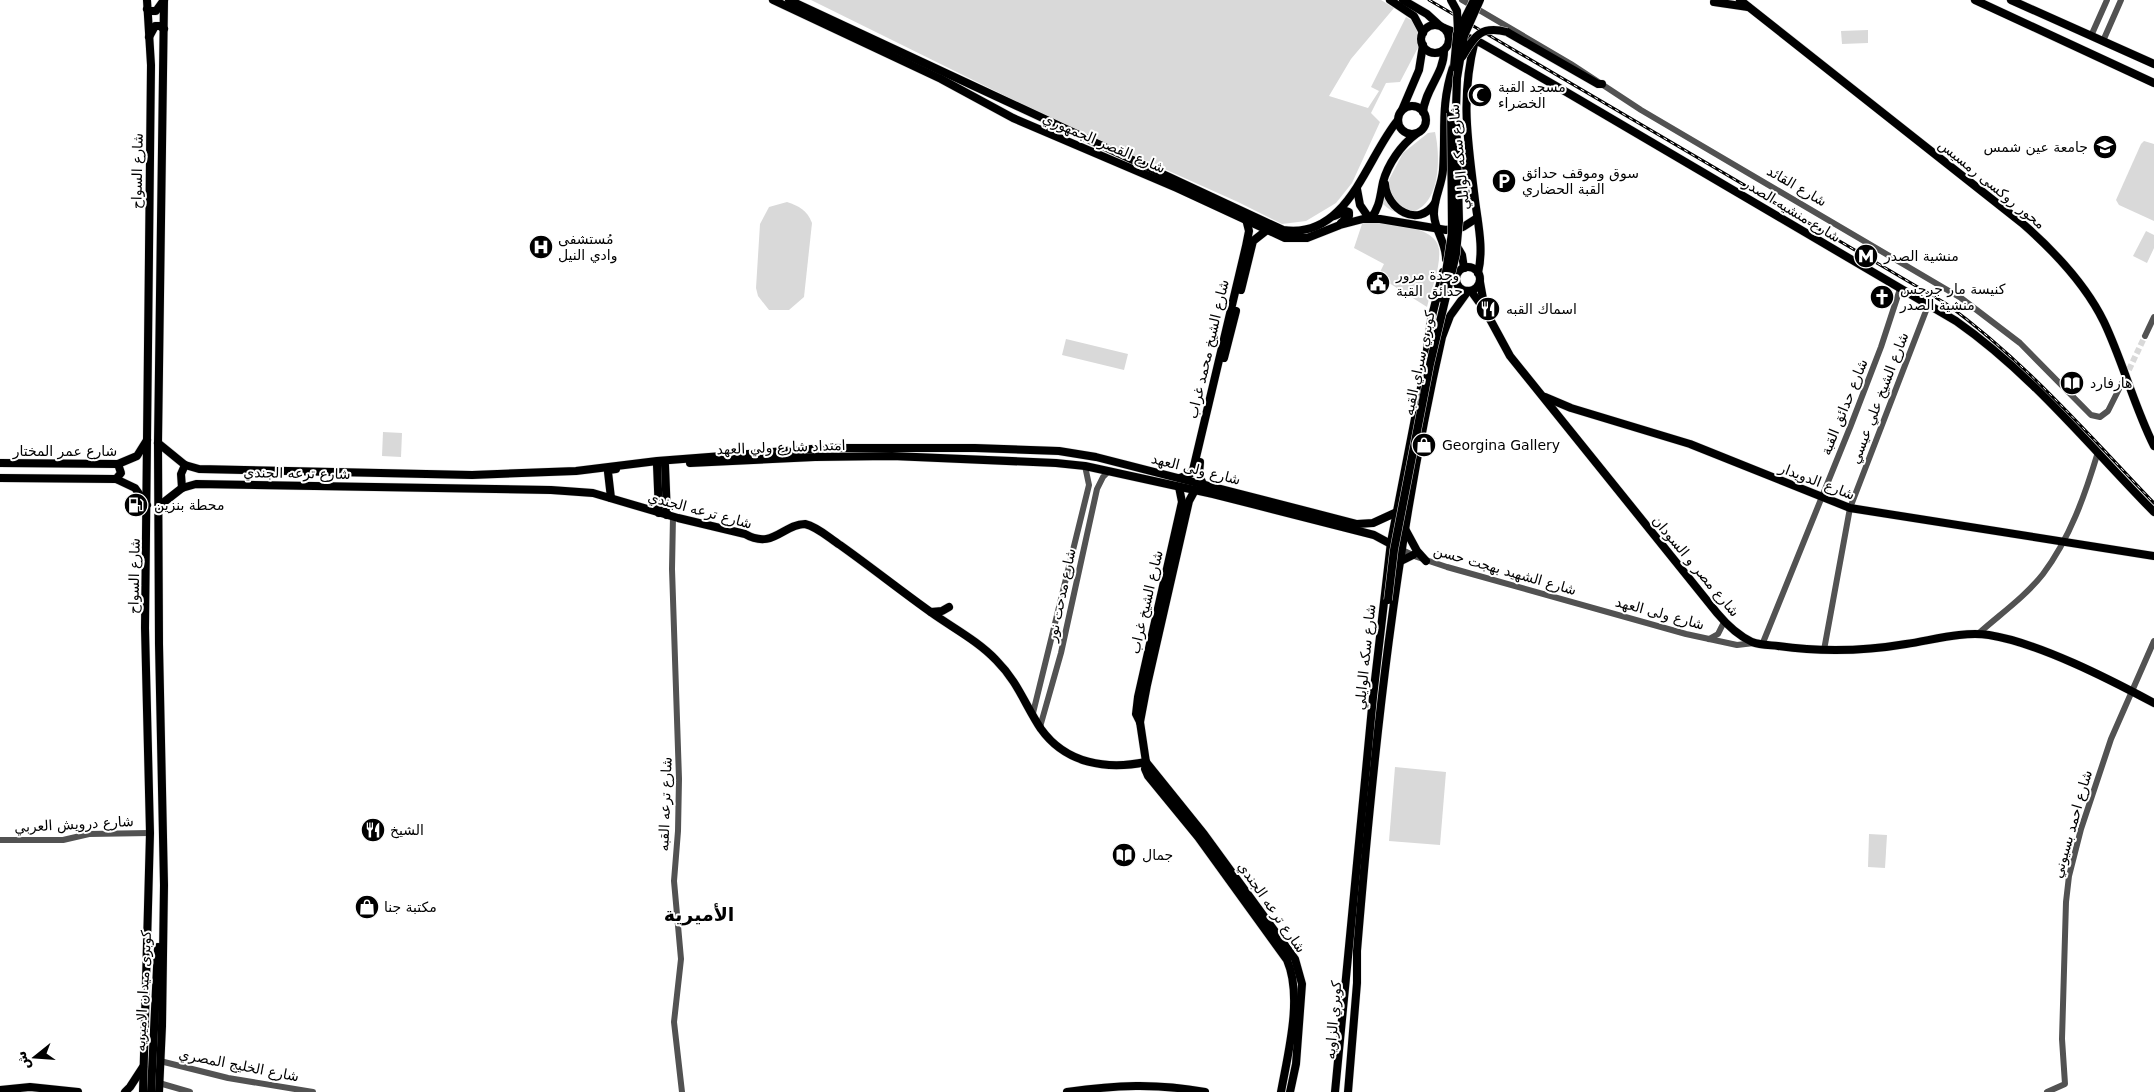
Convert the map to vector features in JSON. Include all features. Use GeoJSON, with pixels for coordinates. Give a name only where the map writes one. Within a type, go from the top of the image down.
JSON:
{"type":"FeatureCollection","features":[{"type":"Feature","properties":{"kind":"main road","name":"شارع السواح"},"geometry":{"type":"LineString","coordinates":[[143,1092],[150,833],[146,628],[152,65],[147,0]]}},
{"type":"Feature","properties":{"kind":"main road","name":"شارع السواح"},"geometry":{"type":"LineString","coordinates":[[159,1092],[164,891],[159,644],[158,443],[164,0]]}},
{"type":"Feature","properties":{"kind":"main road"},"geometry":{"type":"LineString","coordinates":[[147,9],[156,11],[164,0]]}},
{"type":"Feature","properties":{"kind":"main road","name":"شارع القصر الجمهوري"},"geometry":{"type":"LineString","coordinates":[[773,0],[1018,107],[1283,230],[1304,230],[1330,216],[1357,189],[1385,138],[1398,120]]}},
{"type":"Feature","properties":{"kind":"main road","name":"شارع القصر الجمهوري"},"geometry":{"type":"LineString","coordinates":[[789,0],[914,63],[1000,112],[1246,219],[1285,238],[1293,240],[1312,237],[1340,225],[1370,218],[1438,230],[1459,228],[1478,218]]}},
{"type":"Feature","properties":{"kind":"main road"},"geometry":{"type":"LineString","coordinates":[[1390,0],[1414,16],[1423,33],[1419,70],[1398,120],[1399,126],[1405,132],[1416,134]]}},
{"type":"Feature","properties":{"kind":"main road","name":"شارع منشيه الصدر"},"geometry":{"type":"LineString","coordinates":[[1403,0],[1426,14],[1442,27],[1476,40],[1900,289],[1928,303],[1988,344],[2036,389],[2154,512]]}},
{"type":"Feature","properties":{"kind":"main road"},"geometry":{"type":"LineString","coordinates":[[1451,0],[1457,12],[1458,34]]}},
{"type":"Feature","properties":{"kind":"main road","name":"كوبري سراي القبه"},"geometry":{"type":"LineString","coordinates":[[1427,349],[1433,336],[1440,304],[1452,233],[1451,127],[1453,67],[1458,34],[1474,0]]}},
{"type":"Feature","properties":{"kind":"main road","name":"كوبري سراي القبه"},"geometry":{"type":"LineString","coordinates":[[1380,704],[1378,686],[1394,550],[1430,364],[1456,254],[1459,221],[1456,109],[1459,61],[1464,36],[1480,0]]}},
{"type":"Feature","properties":{"kind":"main road","name":"محور روكسى رمسيس"},"geometry":{"type":"LineString","coordinates":[[1740,0],[2022,223],[2055,254],[2087,292],[2104,321],[2140,416],[2154,446]]}},
{"type":"Feature","properties":{"kind":"main road"},"geometry":{"type":"LineString","coordinates":[[1975,0],[2154,83]]}},
{"type":"Feature","properties":{"kind":"main road"},"geometry":{"type":"LineString","coordinates":[[2011,0],[2154,64]]}},
{"type":"Feature","properties":{"kind":"main road"},"geometry":{"type":"LineString","coordinates":[[1714,2],[1748,7]]}},
{"type":"Feature","properties":{"kind":"main road"},"geometry":{"type":"LineString","coordinates":[[2056,38],[2062,23]]}},
{"type":"Feature","properties":{"kind":"main road"},"geometry":{"type":"LineString","coordinates":[[149,37],[155,26],[160,26],[164,29]]}},
{"type":"Feature","properties":{"kind":"main road"},"geometry":{"type":"LineString","coordinates":[[1423,33],[1429,26],[1442,27],[1449,36],[1449,42],[1444,50],[1442,68],[1428,93],[1423,112]]}},
{"type":"Feature","properties":{"kind":"main road"},"geometry":{"type":"LineString","coordinates":[[1459,61],[1478,34],[1492,30],[1507,32],[1598,84],[1602,84]]}},
{"type":"Feature","properties":{"kind":"main road","name":"شارع سكه الوايلي"},"geometry":{"type":"LineString","coordinates":[[1476,40],[1467,78],[1465,108],[1481,252],[1478,272]]}},
{"type":"Feature","properties":{"kind":"main road"},"geometry":{"type":"LineString","coordinates":[[1449,42],[1466,46],[1472,52]]}},
{"type":"Feature","properties":{"kind":"main road"},"geometry":{"type":"LineString","coordinates":[[1423,46],[1432,53],[1444,50]]}},
{"type":"Feature","properties":{"kind":"main road"},"geometry":{"type":"LineString","coordinates":[[2128,71],[2133,70],[2138,65],[2136,56]]}},
{"type":"Feature","properties":{"kind":"main road","name":"شارع سكه الوايلي"},"geometry":{"type":"LineString","coordinates":[[1348,1092],[1357,984],[1353,950],[1373,698],[1391,542],[1424,372],[1431,320],[1446,259],[1444,244],[1434,216],[1443,170],[1443,111],[1453,67]]}},
{"type":"Feature","properties":{"kind":"main road"},"geometry":{"type":"LineString","coordinates":[[998,98],[1004,108],[1000,112]]}},
{"type":"Feature","properties":{"kind":"main road"},"geometry":{"type":"LineString","coordinates":[[1357,189],[1360,205],[1370,218],[1378,206],[1385,175],[1402,147],[1425,126],[1426,117],[1423,112],[1413,106],[1402,110]]}},
{"type":"Feature","properties":{"kind":"main road"},"geometry":{"type":"LineString","coordinates":[[1018,107],[1014,111],[1018,120]]}},
{"type":"Feature","properties":{"kind":"main road"},"geometry":{"type":"LineString","coordinates":[[1456,109],[1463,135],[1469,192],[1476,206]]}},
{"type":"Feature","properties":{"kind":"main road"},"geometry":{"type":"LineString","coordinates":[[1385,175],[1388,196],[1396,207],[1403,212],[1421,215],[1429,210],[1436,200]]}},
{"type":"Feature","properties":{"kind":"main road"},"geometry":{"type":"LineString","coordinates":[[1330,216],[1348,212],[1349,215],[1340,225]]}},
{"type":"Feature","properties":{"kind":"main road","name":"شارع الشيخ محمد غراب"},"geometry":{"type":"LineString","coordinates":[[1180,478],[1190,474],[1193,470],[1246,246],[1249,231],[1246,219]]}},
{"type":"Feature","properties":{"kind":"main road","name":"شارع الشيخ محمد غراب"},"geometry":{"type":"LineString","coordinates":[[1203,484],[1198,469],[1251,247],[1257,236],[1267,230]]}},
{"type":"Feature","properties":{"kind":"main road","name":"شارع القصر الجمهوري"},"geometry":{"type":"LineString","coordinates":[[1438,230],[1449,237],[1458,247],[1464,268]]}},
{"type":"Feature","properties":{"kind":"main road"},"geometry":{"type":"LineString","coordinates":[[1464,268],[1472,268],[1478,272],[1480,282],[1476,288],[1469,291],[1461,288],[1457,282],[1457,275],[1464,268]]}},
{"type":"Feature","properties":{"kind":"main road","name":"شارع مصر و السودان"},"geometry":{"type":"LineString","coordinates":[[1480,282],[1485,310]]}},
{"type":"Feature","properties":{"kind":"main road","name":"شارع سكه الوايلي"},"geometry":{"type":"LineString","coordinates":[[1335,1092],[1346,959],[1353,950],[1380,704],[1400,549],[1442,337],[1454,309],[1469,291]]}},
{"type":"Feature","properties":{"kind":"main road","name":"شارع مصر و السودان"},"geometry":{"type":"LineString","coordinates":[[1469,291],[1485,310],[1502,345],[1724,622],[1736,633],[1758,644],[1805,650],[1901,645],[1978,634],[2018,642],[2055,656],[2154,703]]}},
{"type":"Feature","properties":{"kind":"main road"},"geometry":{"type":"LineString","coordinates":[[148,334],[151,336],[155,335],[160,323]]}},
{"type":"Feature","properties":{"kind":"main road"},"geometry":{"type":"LineString","coordinates":[[148,359],[154,350],[159,350],[160,353]]}},
{"type":"Feature","properties":{"kind":"main road","name":"شارع الدويدار"},"geometry":{"type":"LineString","coordinates":[[1542,396],[1571,408],[1690,444],[1850,508],[2154,556]]}},
{"type":"Feature","properties":{"kind":"main road"},"geometry":{"type":"LineString","coordinates":[[1563,421],[1565,414],[1571,408]]}},
{"type":"Feature","properties":{"kind":"main road","name":"شارع عمر المختار"},"geometry":{"type":"LineString","coordinates":[[0,463],[118,464],[137,456],[148,438]]}},
{"type":"Feature","properties":{"kind":"main road","name":"شارع ترعه الجندي"},"geometry":{"type":"LineString","coordinates":[[158,443],[185,465],[199,469],[472,475],[608,469],[660,463]]}},
{"type":"Feature","properties":{"kind":"main road","name":"امتداد شارع ولي العهد"},"geometry":{"type":"LineString","coordinates":[[660,463],[817,448],[893,452],[982,460]]}},
{"type":"Feature","properties":{"kind":"main road","name":"شارع ولى العهد"},"geometry":{"type":"LineString","coordinates":[[985,448],[1084,454],[1357,524],[1373,523],[1397,512]]}},
{"type":"Feature","properties":{"kind":"main road","name":"امتداد شارع ولي العهد"},"geometry":{"type":"LineString","coordinates":[[893,452],[985,448]]}},
{"type":"Feature","properties":{"kind":"main road","name":"شارع ولى العهد"},"geometry":{"type":"LineString","coordinates":[[982,460],[1085,466],[1109,471],[1195,490],[1369,534],[1391,542],[1400,549]]}},
{"type":"Feature","properties":{"kind":"main road","name":"شارع ترعه القبه"},"geometry":{"type":"LineString","coordinates":[[660,463],[666,515]]}},
{"type":"Feature","properties":{"kind":"main road"},"geometry":{"type":"LineString","coordinates":[[116,479],[121,473],[118,464]]}},
{"type":"Feature","properties":{"kind":"main road"},"geometry":{"type":"LineString","coordinates":[[182,488],[181,474],[185,465]]}},
{"type":"Feature","properties":{"kind":"main road"},"geometry":{"type":"LineString","coordinates":[[608,469],[611,498]]}},
{"type":"Feature","properties":{"kind":"main road"},"geometry":{"type":"LineString","coordinates":[[312,485],[313,471]]}},
{"type":"Feature","properties":{"kind":"main road","name":"شارع عمر المختار"},"geometry":{"type":"LineString","coordinates":[[0,478],[116,479],[135,488],[147,505]]}},
{"type":"Feature","properties":{"kind":"main road","name":"شارع ترعه الجندي"},"geometry":{"type":"LineString","coordinates":[[158,506],[182,488],[196,484],[576,491],[611,498],[666,515],[745,534],[752,538],[764,539],[776,536],[801,524],[808,524],[881,574],[995,658],[1014,682],[1040,727],[1060,749],[1080,760],[1108,766],[1128,766],[1146,762]]}},
{"type":"Feature","properties":{"kind":"main road","name":"شارع الشيخ غراب"},"geometry":{"type":"LineString","coordinates":[[1165,591],[1182,502],[1179,487]]}},
{"type":"Feature","properties":{"kind":"main road","name":"شارع الشيخ غراب"},"geometry":{"type":"LineString","coordinates":[[1146,762],[1140,722],[1136,714],[1138,697],[1189,501],[1195,490]]}},
{"type":"Feature","properties":{"kind":"main road"},"geometry":{"type":"LineString","coordinates":[[1369,534],[1376,530],[1373,523]]}},
{"type":"Feature","properties":{"kind":"main road"},"geometry":{"type":"LineString","coordinates":[[1404,527],[1417,551],[1426,561]]}},
{"type":"Feature","properties":{"kind":"main road"},"geometry":{"type":"LineString","coordinates":[[1399,562],[1413,556]]}},
{"type":"Feature","properties":{"kind":"main road"},"geometry":{"type":"LineString","coordinates":[[931,612],[937,613],[949,607]]}},
{"type":"Feature","properties":{"kind":"main road"},"geometry":{"type":"LineString","coordinates":[[146,628],[153,628],[159,625]]}},
{"type":"Feature","properties":{"kind":"main road"},"geometry":{"type":"LineString","coordinates":[[146,650],[159,644]]}},
{"type":"Feature","properties":{"kind":"main road","name":"شارع ترعه الجندي"},"geometry":{"type":"LineString","coordinates":[[1146,762],[1145,769],[1148,776],[1198,837],[1289,965],[1294,984],[1294,996],[1289,1049],[1281,1092]]}},
{"type":"Feature","properties":{"kind":"main road","name":"شارع ترعه الجندي"},"geometry":{"type":"LineString","coordinates":[[1146,762],[1204,834],[1295,959],[1302,984],[1296,1064],[1290,1092]]}},
{"type":"Feature","properties":{"kind":"main road","name":"كوبرى ميدان الاميريه"},"geometry":{"type":"LineString","coordinates":[[151,1092],[160,914],[164,891]]}},
{"type":"Feature","properties":{"kind":"main road","name":"كوبري الزاويه"},"geometry":{"type":"LineString","coordinates":[[1339,1092],[1350,960],[1353,950]]}},
{"type":"Feature","properties":{"kind":"main road","name":"كوبري الزاويه"},"geometry":{"type":"LineString","coordinates":[[1344,1092],[1353,950]]}},
{"type":"Feature","properties":{"kind":"main road"},"geometry":{"type":"LineString","coordinates":[[124,1092],[130,1087],[144,1066]]}},
{"type":"Feature","properties":{"kind":"main road"},"geometry":{"type":"LineString","coordinates":[[1067,1092],[1131,1084],[1205,1092]]}},
{"type":"Feature","properties":{"kind":"main road"},"geometry":{"type":"LineString","coordinates":[[0,1090],[30,1087],[78,1092]]}},
{"type":"Feature","properties":{"kind":"street","name":"شارع القائد"},"geometry":{"type":"LineString","coordinates":[[1462,0],[1555,54],[1641,110],[1961,298],[2020,343],[2091,415],[2100,417],[2108,411],[2122,384]]}},
{"type":"Feature","properties":{"kind":"street"},"geometry":{"type":"LineString","coordinates":[[2091,36],[2107,0]]}},
{"type":"Feature","properties":{"kind":"street"},"geometry":{"type":"LineString","coordinates":[[2103,41],[2122,0]]}},
{"type":"Feature","properties":{"kind":"street","name":"شارع حدائق القبة"},"geometry":{"type":"LineString","coordinates":[[1758,644],[1822,496],[1881,348],[1900,289]]}},
{"type":"Feature","properties":{"kind":"street","name":"شارع الشيخ علي عيسي"},"geometry":{"type":"LineString","coordinates":[[1824,650],[1850,508],[1928,303]]}},
{"type":"Feature","properties":{"kind":"street"},"geometry":{"type":"LineString","coordinates":[[2145,336],[2154,317]]}},
{"type":"Feature","properties":{"kind":"street"},"geometry":{"type":"LineString","coordinates":[[1978,634],[2025,594],[2042,575],[2064,541],[2084,500],[2098,452]]}},
{"type":"Feature","properties":{"kind":"street","name":"شارع مدحت نور"},"geometry":{"type":"LineString","coordinates":[[1033,713],[1088,485],[1085,466]]}},
{"type":"Feature","properties":{"kind":"street","name":"شارع مدحت نور"},"geometry":{"type":"LineString","coordinates":[[1040,727],[1061,654],[1097,488],[1109,471]]}},
{"type":"Feature","properties":{"kind":"street","name":"شارع ترعه القبه"},"geometry":{"type":"LineString","coordinates":[[666,515],[672,569],[679,778],[678,831],[674,881],[681,954],[674,1022],[682,1092]]}},
{"type":"Feature","properties":{"kind":"street","name":"شارع الشهيد بهجت حسن"},"geometry":{"type":"LineString","coordinates":[[1400,549],[1426,561],[1605,611]]}},
{"type":"Feature","properties":{"kind":"street","name":"شارع ولى العهد"},"geometry":{"type":"LineString","coordinates":[[1605,611],[1709,639],[1737,644],[1758,644]]}},
{"type":"Feature","properties":{"kind":"street","name":"شارع ولى العهد"},"geometry":{"type":"LineString","coordinates":[[1709,639],[1721,631],[1724,622]]}},
{"type":"Feature","properties":{"kind":"street","name":"شارع احمد بسيوني"},"geometry":{"type":"LineString","coordinates":[[2047,1092],[2065,1084],[2062,1054],[2062,1012],[2066,902],[2069,876],[2111,739],[2154,641]]}},
{"type":"Feature","properties":{"kind":"street","name":"شارع درويش العربي"},"geometry":{"type":"LineString","coordinates":[[0,840],[63,840],[89,834],[150,833]]}},
{"type":"Feature","properties":{"kind":"street","name":"شارع الخليج المصري"},"geometry":{"type":"LineString","coordinates":[[160,1061],[228,1078],[313,1092]]}},
{"type":"Feature","properties":{"kind":"street"},"geometry":{"type":"LineString","coordinates":[[159,1083],[190,1092]]}},
{"type":"Feature","properties":{"kind":"shaded area"},"geometry":{"type":"Polygon","coordinates":[[[811,0],[1381,0],[1394,8],[1351,59],[1329,96],[1368,108],[1379,91],[1371,87],[1406,17],[1421,26],[1422,40],[1400,82],[1386,83],[1371,113],[1380,122],[1352,183],[1336,203],[1306,221],[1282,224],[1238,202],[1044,115],[811,0]]]}},
{"type":"Feature","properties":{"kind":"shaded area"},"geometry":{"type":"Polygon","coordinates":[[[1868,30],[1868,43],[1842,44],[1841,31],[1868,30]]]}},
{"type":"Feature","properties":{"kind":"shaded area"},"geometry":{"type":"Polygon","coordinates":[[[1435,132],[1438,168],[1432,193],[1426,203],[1418,210],[1402,213],[1390,210],[1382,203],[1382,193],[1403,153],[1428,133],[1435,132]]]}},
{"type":"Feature","properties":{"kind":"shaded area"},"geometry":{"type":"Polygon","coordinates":[[[2144,141],[2154,144],[2154,221],[2119,205],[2116,200],[2144,141]]]}},
{"type":"Feature","properties":{"kind":"shaded area"},"geometry":{"type":"Polygon","coordinates":[[[787,202],[802,209],[812,223],[804,297],[789,310],[769,310],[758,296],[756,288],[760,224],[769,207],[787,202]]]}},
{"type":"Feature","properties":{"kind":"shaded area"},"geometry":{"type":"Polygon","coordinates":[[[1363,221],[1419,230],[1429,234],[1436,241],[1439,249],[1439,263],[1427,307],[1378,276],[1384,264],[1354,248],[1363,221]]]}},
{"type":"Feature","properties":{"kind":"shaded area"},"geometry":{"type":"Polygon","coordinates":[[[2146,231],[2154,235],[2154,248],[2147,263],[2133,256],[2146,231]]]}},
{"type":"Feature","properties":{"kind":"shaded area"},"geometry":{"type":"Polygon","coordinates":[[[1066,339],[1128,354],[1124,370],[1062,355],[1066,339]]]}},
{"type":"Feature","properties":{"kind":"shaded area"},"geometry":{"type":"Polygon","coordinates":[[[383,432],[402,433],[401,457],[382,456],[383,432]]]}},
{"type":"Feature","properties":{"kind":"shaded area"},"geometry":{"type":"Polygon","coordinates":[[[1395,767],[1446,772],[1440,845],[1389,841],[1395,767]]]}},
{"type":"Feature","properties":{"kind":"shaded area"},"geometry":{"type":"Polygon","coordinates":[[[1869,834],[1887,835],[1885,868],[1868,867],[1869,834]]]}},
{"type":"Feature","properties":{"kind":"tunnel"},"geometry":{"type":"LineString","coordinates":[[2125,378],[2145,336]]}},
{"type":"Feature","properties":{"kind":"railway"},"geometry":{"type":"LineString","coordinates":[[1429,0],[1945,303],[2002,348],[2054,398],[2154,503]]}},
{"type":"Feature","properties":{"kind":"place","name":"مسجد القبة الخضراء"},"geometry":{"type":"Point","coordinates":[1480,95]}},
{"type":"Feature","properties":{"kind":"place","name":"جامعة عين شمس"},"geometry":{"type":"Point","coordinates":[2105,147]}},
{"type":"Feature","properties":{"kind":"place","name":"سوق وموقف حدائق القبة الحضاري"},"geometry":{"type":"Point","coordinates":[1504,181]}},
{"type":"Feature","properties":{"kind":"place","name":"مُستشفى وادي النيل"},"geometry":{"type":"Point","coordinates":[541,247]}},
{"type":"Feature","properties":{"kind":"place","name":"منشية الصدر"},"geometry":{"type":"Point","coordinates":[1866,256]}},
{"type":"Feature","properties":{"kind":"place","name":"وحدة مرور حدائق القبة"},"geometry":{"type":"Point","coordinates":[1378,283]}},
{"type":"Feature","properties":{"kind":"place","name":"كنيسة مار جرجس منشية الصدر"},"geometry":{"type":"Point","coordinates":[1882,297]}},
{"type":"Feature","properties":{"kind":"place","name":"اسماك القبه"},"geometry":{"type":"Point","coordinates":[1488,309]}},
{"type":"Feature","properties":{"kind":"place","name":"هارفارد"},"geometry":{"type":"Point","coordinates":[2072,383]}},
{"type":"Feature","properties":{"kind":"place","name":"Georgina Gallery"},"geometry":{"type":"Point","coordinates":[1424,445]}},
{"type":"Feature","properties":{"kind":"place","name":"محطة بنزين"},"geometry":{"type":"Point","coordinates":[136,505]}},
{"type":"Feature","properties":{"kind":"place","name":"الشيخ"},"geometry":{"type":"Point","coordinates":[373,830]}},
{"type":"Feature","properties":{"kind":"place","name":"جمال"},"geometry":{"type":"Point","coordinates":[1124,855]}},
{"type":"Feature","properties":{"kind":"place","name":"مكتبة جنا"},"geometry":{"type":"Point","coordinates":[367,907]}},
{"type":"Feature","properties":{"kind":"district","name":"الأميرية"},"geometry":{"type":"Point","coordinates":[699,914]}}]}
